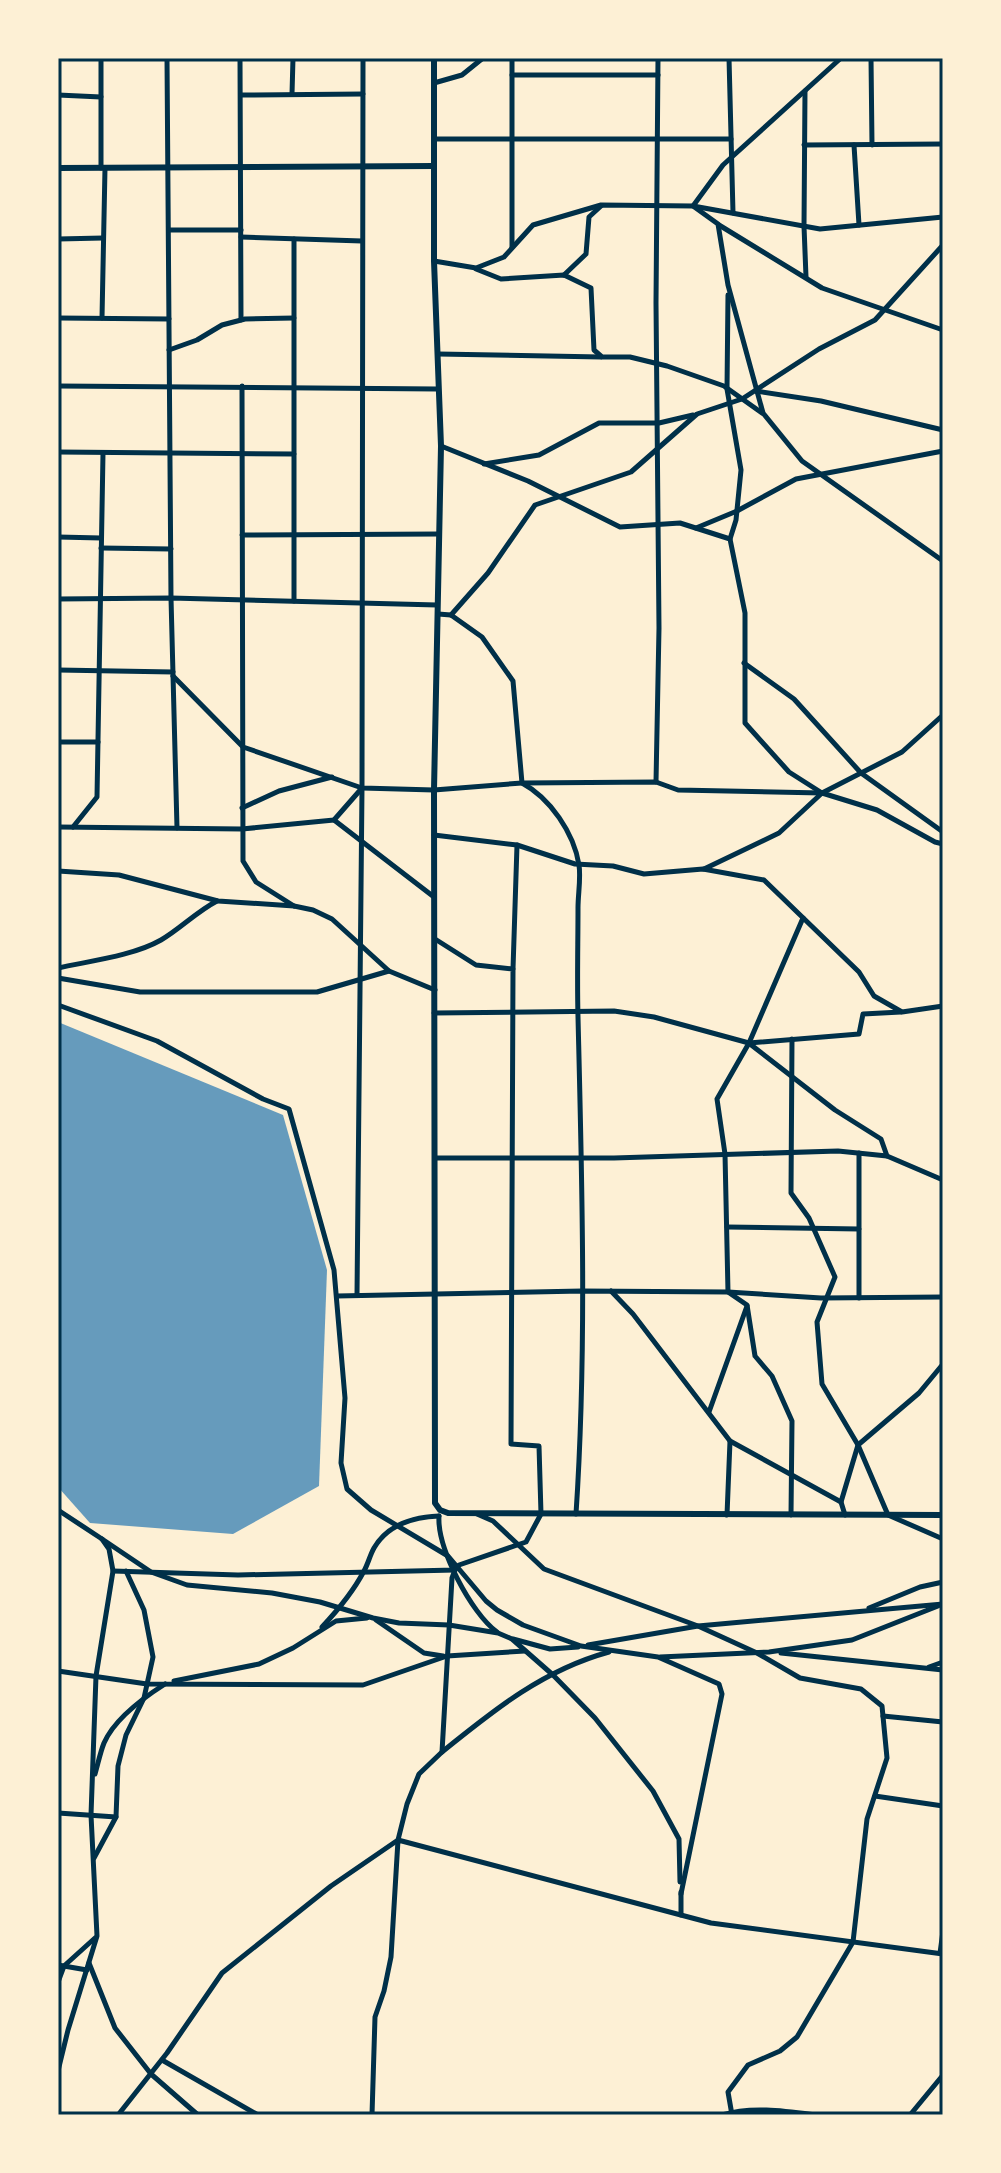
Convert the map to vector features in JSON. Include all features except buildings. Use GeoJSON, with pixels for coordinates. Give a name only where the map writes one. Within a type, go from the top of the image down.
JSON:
{"type":"FeatureCollection","features":[{"type":"Feature","properties":{"kind":"street"},"geometry":{"type":"LineString","coordinates":[[101,58],[102,318]]}},
{"type":"Feature","properties":{"kind":"street"},"geometry":{"type":"LineString","coordinates":[[167,58],[171,598],[177,828]]}},
{"type":"Feature","properties":{"kind":"street"},"geometry":{"type":"LineString","coordinates":[[240,58],[241,320]]}},
{"type":"Feature","properties":{"kind":"street"},"geometry":{"type":"LineString","coordinates":[[292,94],[293,58]]}},
{"type":"Feature","properties":{"kind":"street"},"geometry":{"type":"LineString","coordinates":[[357,1295],[362,788],[363,58]]}},
{"type":"Feature","properties":{"kind":"street"},"geometry":{"type":"LineString","coordinates":[[434,58],[434,261],[441,446],[434,790],[435,1503],[439,1513],[438,1527],[448,1556],[486,1601],[523,1625],[581,1646],[658,1657],[769,1652],[852,1640],[943,1604]]}},
{"type":"Feature","properties":{"kind":"street"},"geometry":{"type":"LineString","coordinates":[[434,83],[462,75],[483,58]]}},
{"type":"Feature","properties":{"kind":"street"},"geometry":{"type":"LineString","coordinates":[[512,58],[512,248]]}},
{"type":"Feature","properties":{"kind":"street"},"geometry":{"type":"LineString","coordinates":[[656,782],[658,58]]}},
{"type":"Feature","properties":{"kind":"street"},"geometry":{"type":"LineString","coordinates":[[729,58],[733,213]]}},
{"type":"Feature","properties":{"kind":"street"},"geometry":{"type":"LineString","coordinates":[[693,206],[731,158],[841,58]]}},
{"type":"Feature","properties":{"kind":"street"},"geometry":{"type":"LineString","coordinates":[[871,58],[872,145]]}},
{"type":"Feature","properties":{"kind":"street"},"geometry":{"type":"LineString","coordinates":[[512,75],[658,75]]}},
{"type":"Feature","properties":{"kind":"street"},"geometry":{"type":"LineString","coordinates":[[805,90],[806,278]]}},
{"type":"Feature","properties":{"kind":"street"},"geometry":{"type":"LineString","coordinates":[[241,95],[363,94]]}},
{"type":"Feature","properties":{"kind":"street"},"geometry":{"type":"LineString","coordinates":[[58,95],[101,97]]}},
{"type":"Feature","properties":{"kind":"street"},"geometry":{"type":"LineString","coordinates":[[434,139],[731,139]]}},
{"type":"Feature","properties":{"kind":"street"},"geometry":{"type":"LineString","coordinates":[[804,145],[943,144]]}},
{"type":"Feature","properties":{"kind":"street"},"geometry":{"type":"LineString","coordinates":[[854,145],[859,225]]}},
{"type":"Feature","properties":{"kind":"street"},"geometry":{"type":"LineString","coordinates":[[58,168],[434,166]]}},
{"type":"Feature","properties":{"kind":"street"},"geometry":{"type":"LineString","coordinates":[[564,275],[586,254],[589,217],[601,205]]}},
{"type":"Feature","properties":{"kind":"street"},"geometry":{"type":"LineString","coordinates":[[476,268],[504,257],[533,225],[601,205],[693,206],[820,229],[943,217]]}},
{"type":"Feature","properties":{"kind":"street"},"geometry":{"type":"LineString","coordinates":[[693,206],[822,288],[943,330]]}},
{"type":"Feature","properties":{"kind":"street"},"geometry":{"type":"LineString","coordinates":[[718,224],[728,285],[763,413]]}},
{"type":"Feature","properties":{"kind":"street"},"geometry":{"type":"LineString","coordinates":[[169,230],[362,241]]}},
{"type":"Feature","properties":{"kind":"street"},"geometry":{"type":"LineString","coordinates":[[58,239],[103,238]]}},
{"type":"Feature","properties":{"kind":"street"},"geometry":{"type":"LineString","coordinates":[[294,239],[294,601]]}},
{"type":"Feature","properties":{"kind":"street"},"geometry":{"type":"LineString","coordinates":[[483,464],[539,455],[599,423],[659,423],[742,399],[819,349],[875,320],[943,245]]}},
{"type":"Feature","properties":{"kind":"street"},"geometry":{"type":"LineString","coordinates":[[434,261],[476,268],[501,279],[564,275],[591,288],[594,350],[602,357]]}},
{"type":"Feature","properties":{"kind":"street"},"geometry":{"type":"LineString","coordinates":[[728,285],[727,389],[741,470],[737,511],[730,539],[745,613],[745,723],[789,772],[822,793],[877,810],[943,844]]}},
{"type":"Feature","properties":{"kind":"street"},"geometry":{"type":"LineString","coordinates":[[58,318],[169,319]]}},
{"type":"Feature","properties":{"kind":"street"},"geometry":{"type":"LineString","coordinates":[[169,350],[197,340],[222,325],[241,320],[294,318]]}},
{"type":"Feature","properties":{"kind":"street"},"geometry":{"type":"LineString","coordinates":[[438,354],[630,357],[659,364],[727,389],[763,413],[802,461],[943,561]]}},
{"type":"Feature","properties":{"kind":"street"},"geometry":{"type":"LineString","coordinates":[[58,386],[437,389]]}},
{"type":"Feature","properties":{"kind":"street"},"geometry":{"type":"LineString","coordinates":[[242,386],[243,861],[256,882],[294,906],[332,919],[389,971],[435,990]]}},
{"type":"Feature","properties":{"kind":"street"},"geometry":{"type":"LineString","coordinates":[[756,391],[821,401],[943,430]]}},
{"type":"Feature","properties":{"kind":"street"},"geometry":{"type":"LineString","coordinates":[[451,615],[488,573],[535,505],[631,472],[697,414]]}},
{"type":"Feature","properties":{"kind":"street"},"geometry":{"type":"LineString","coordinates":[[441,446],[528,481],[620,527],[680,523],[730,539]]}},
{"type":"Feature","properties":{"kind":"street"},"geometry":{"type":"LineString","coordinates":[[696,528],[737,511],[796,479],[943,451]]}},
{"type":"Feature","properties":{"kind":"street"},"geometry":{"type":"LineString","coordinates":[[58,452],[294,454]]}},
{"type":"Feature","properties":{"kind":"street"},"geometry":{"type":"LineString","coordinates":[[73,827],[97,797],[103,453]]}},
{"type":"Feature","properties":{"kind":"street"},"geometry":{"type":"LineString","coordinates":[[242,535],[439,534]]}},
{"type":"Feature","properties":{"kind":"street"},"geometry":{"type":"LineString","coordinates":[[58,537],[101,538]]}},
{"type":"Feature","properties":{"kind":"street"},"geometry":{"type":"LineString","coordinates":[[101,548],[171,549]]}},
{"type":"Feature","properties":{"kind":"street"},"geometry":{"type":"LineString","coordinates":[[58,599],[171,598],[437,605]]}},
{"type":"Feature","properties":{"kind":"street"},"geometry":{"type":"LineString","coordinates":[[438,614],[451,615],[482,637],[513,681],[522,783]]}},
{"type":"Feature","properties":{"kind":"street"},"geometry":{"type":"LineString","coordinates":[[743,663],[794,699],[861,773],[943,832]]}},
{"type":"Feature","properties":{"kind":"street"},"geometry":{"type":"LineString","coordinates":[[58,670],[173,674],[243,747],[362,788],[434,790],[522,783],[656,782],[678,790],[822,793]]}},
{"type":"Feature","properties":{"kind":"street"},"geometry":{"type":"LineString","coordinates":[[703,869],[779,833],[822,793],[902,752],[943,715]]}},
{"type":"Feature","properties":{"kind":"street"},"geometry":{"type":"LineString","coordinates":[[58,742],[98,742]]}},
{"type":"Feature","properties":{"kind":"street"},"geometry":{"type":"LineString","coordinates":[[242,808],[279,791],[334,776]]}},
{"type":"Feature","properties":{"kind":"street"},"geometry":{"type":"LineString","coordinates":[[522,783],[540,793],[567,831],[579,865],[582,1291],[580,1455],[576,1514]]}},
{"type":"Feature","properties":{"kind":"street"},"geometry":{"type":"LineString","coordinates":[[58,827],[242,829],[334,820],[362,788]]}},
{"type":"Feature","properties":{"kind":"street"},"geometry":{"type":"LineString","coordinates":[[334,820],[434,897]]}},
{"type":"Feature","properties":{"kind":"street"},"geometry":{"type":"LineString","coordinates":[[434,835],[517,845],[579,865],[613,866],[644,874],[703,869],[764,880],[859,972],[874,996],[902,1012]]}},
{"type":"Feature","properties":{"kind":"street"},"geometry":{"type":"LineString","coordinates":[[113,1571],[238,1575],[457,1568],[526,1542],[541,1514],[539,1446],[511,1444],[513,969],[517,845]]}},
{"type":"Feature","properties":{"kind":"street"},"geometry":{"type":"LineString","coordinates":[[58,871],[119,875],[218,901],[294,906]]}},
{"type":"Feature","properties":{"kind":"street"},"geometry":{"type":"LineString","coordinates":[[58,968],[160,941],[198,911],[218,901]]}},
{"type":"Feature","properties":{"kind":"street"},"geometry":{"type":"LineString","coordinates":[[728,1292],[725,1154],[717,1099],[749,1043],[803,918]]}},
{"type":"Feature","properties":{"kind":"street"},"geometry":{"type":"LineString","coordinates":[[435,939],[476,965],[513,969]]}},
{"type":"Feature","properties":{"kind":"street"},"geometry":{"type":"LineString","coordinates":[[58,978],[140,992],[317,992],[389,971]]}},
{"type":"Feature","properties":{"kind":"street"},"geometry":{"type":"LineString","coordinates":[[58,1005],[157,1041],[263,1099],[289,1109],[325,1235],[337,1296],[345,1398],[341,1463],[347,1489],[371,1510],[448,1556]]}},
{"type":"Feature","properties":{"kind":"street"},"geometry":{"type":"LineString","coordinates":[[434,1013],[614,1011],[654,1017],[749,1043],[859,1034],[863,1014],[943,1006]]}},
{"type":"Feature","properties":{"kind":"street"},"geometry":{"type":"LineString","coordinates":[[792,1039],[791,1193],[814,1228],[835,1277],[817,1322],[822,1384],[858,1445],[888,1515],[943,1539]]}},
{"type":"Feature","properties":{"kind":"street"},"geometry":{"type":"LineString","coordinates":[[749,1043],[835,1110],[881,1139],[887,1156]]}},
{"type":"Feature","properties":{"kind":"street"},"geometry":{"type":"LineString","coordinates":[[435,1158],[859,1153],[887,1156],[943,1180]]}},
{"type":"Feature","properties":{"kind":"street"},"geometry":{"type":"LineString","coordinates":[[859,1153],[859,1298]]}},
{"type":"Feature","properties":{"kind":"street"},"geometry":{"type":"LineString","coordinates":[[727,1227],[859,1229]]}},
{"type":"Feature","properties":{"kind":"street"},"geometry":{"type":"LineString","coordinates":[[337,1296],[611,1291],[728,1292],[826,1298],[943,1297]]}},
{"type":"Feature","properties":{"kind":"street"},"geometry":{"type":"LineString","coordinates":[[611,1291],[633,1314],[730,1441],[841,1502]]}},
{"type":"Feature","properties":{"kind":"street"},"geometry":{"type":"LineString","coordinates":[[728,1292],[747,1305],[755,1356],[772,1376],[792,1421],[791,1515]]}},
{"type":"Feature","properties":{"kind":"street"},"geometry":{"type":"LineString","coordinates":[[709,1412],[747,1305]]}},
{"type":"Feature","properties":{"kind":"street"},"geometry":{"type":"LineString","coordinates":[[845,1515],[841,1502],[858,1445],[919,1393],[943,1364]]}},
{"type":"Feature","properties":{"kind":"street"},"geometry":{"type":"LineString","coordinates":[[727,1515],[730,1441]]}},
{"type":"Feature","properties":{"kind":"street"},"geometry":{"type":"LineString","coordinates":[[58,1510],[151,1572],[187,1585],[272,1593],[399,1623],[449,1625],[498,1633]]}},
{"type":"Feature","properties":{"kind":"street"},"geometry":{"type":"LineString","coordinates":[[318,1630],[340,1608],[364,1572],[375,1546],[398,1524],[439,1513],[943,1515]]}},
{"type":"Feature","properties":{"kind":"street"},"geometry":{"type":"LineString","coordinates":[[477,1513],[493,1521],[544,1569],[698,1626],[757,1653],[800,1678],[861,1689],[882,1706],[887,1758],[867,1819],[853,1942],[797,2037],[780,2051],[748,2065],[728,2092],[732,2113]]}},
{"type":"Feature","properties":{"kind":"street"},"geometry":{"type":"LineString","coordinates":[[58,2071],[97,1936],[91,1815],[96,1676],[113,1571],[109,1549],[102,1539]]}},
{"type":"Feature","properties":{"kind":"street"},"geometry":{"type":"LineString","coordinates":[[442,1752],[449,1625],[457,1568]]}},
{"type":"Feature","properties":{"kind":"street"},"geometry":{"type":"LineString","coordinates":[[457,1568],[473,1606],[485,1624],[512,1639],[550,1649],[698,1626],[943,1604]]}},
{"type":"Feature","properties":{"kind":"street"},"geometry":{"type":"LineString","coordinates":[[93,1859],[116,1817],[118,1766],[126,1735],[144,1698],[153,1657],[144,1610],[126,1571]]}},
{"type":"Feature","properties":{"kind":"street"},"geometry":{"type":"LineString","coordinates":[[864,1610],[920,1587],[943,1582]]}},
{"type":"Feature","properties":{"kind":"street"},"geometry":{"type":"LineString","coordinates":[[92,1783],[105,1741],[144,1698],[165,1684],[259,1664],[293,1648],[336,1621],[373,1618],[424,1653],[447,1656],[525,1651]]}},
{"type":"Feature","properties":{"kind":"street"},"geometry":{"type":"LineString","coordinates":[[512,1639],[595,1718],[653,1791],[679,1839],[681,1915]]}},
{"type":"Feature","properties":{"kind":"street"},"geometry":{"type":"LineString","coordinates":[[372,2115],[375,2017],[391,1957],[398,1840],[419,1774],[505,1701],[553,1675],[614,1651]]}},
{"type":"Feature","properties":{"kind":"street"},"geometry":{"type":"LineString","coordinates":[[769,1652],[943,1670]]}},
{"type":"Feature","properties":{"kind":"street"},"geometry":{"type":"LineString","coordinates":[[58,1671],[147,1684],[363,1685],[447,1656]]}},
{"type":"Feature","properties":{"kind":"street"},"geometry":{"type":"LineString","coordinates":[[658,1657],[719,1684],[722,1694],[681,1894]]}},
{"type":"Feature","properties":{"kind":"street"},"geometry":{"type":"LineString","coordinates":[[927,1667],[943,1662]]}},
{"type":"Feature","properties":{"kind":"street"},"geometry":{"type":"LineString","coordinates":[[883,1716],[943,1722]]}},
{"type":"Feature","properties":{"kind":"street"},"geometry":{"type":"LineString","coordinates":[[875,1796],[943,1806]]}},
{"type":"Feature","properties":{"kind":"street"},"geometry":{"type":"LineString","coordinates":[[58,1813],[116,1817]]}},
{"type":"Feature","properties":{"kind":"street"},"geometry":{"type":"LineString","coordinates":[[118,2115],[162,2060],[222,1973],[331,1886],[398,1840],[711,1923],[941,1954],[943,1931]]}},
{"type":"Feature","properties":{"kind":"street"},"geometry":{"type":"LineString","coordinates":[[58,1982],[61,1966],[97,1936]]}},
{"type":"Feature","properties":{"kind":"street"},"geometry":{"type":"LineString","coordinates":[[89,1963],[115,2028],[151,2074],[198,2115]]}},
{"type":"Feature","properties":{"kind":"street"},"geometry":{"type":"LineString","coordinates":[[61,1966],[87,1970]]}},
{"type":"Feature","properties":{"kind":"street"},"geometry":{"type":"LineString","coordinates":[[58,2029],[68,2030]]}},
{"type":"Feature","properties":{"kind":"street"},"geometry":{"type":"LineString","coordinates":[[162,2060],[258,2115]]}},
{"type":"Feature","properties":{"kind":"street"},"geometry":{"type":"LineString","coordinates":[[910,2115],[943,2075]]}},
{"type":"Feature","properties":{"kind":"street"},"geometry":{"type":"LineString","coordinates":[[722,2115],[779,2110],[815,2115]]}},
{"type":"Feature","properties":{"kind":"water"},"geometry":{"type":"Polygon","coordinates":[[[58,1022],[283,1115],[327,1270],[319,1486],[233,1534],[90,1523],[58,1487],[58,1022]]]}}]}
